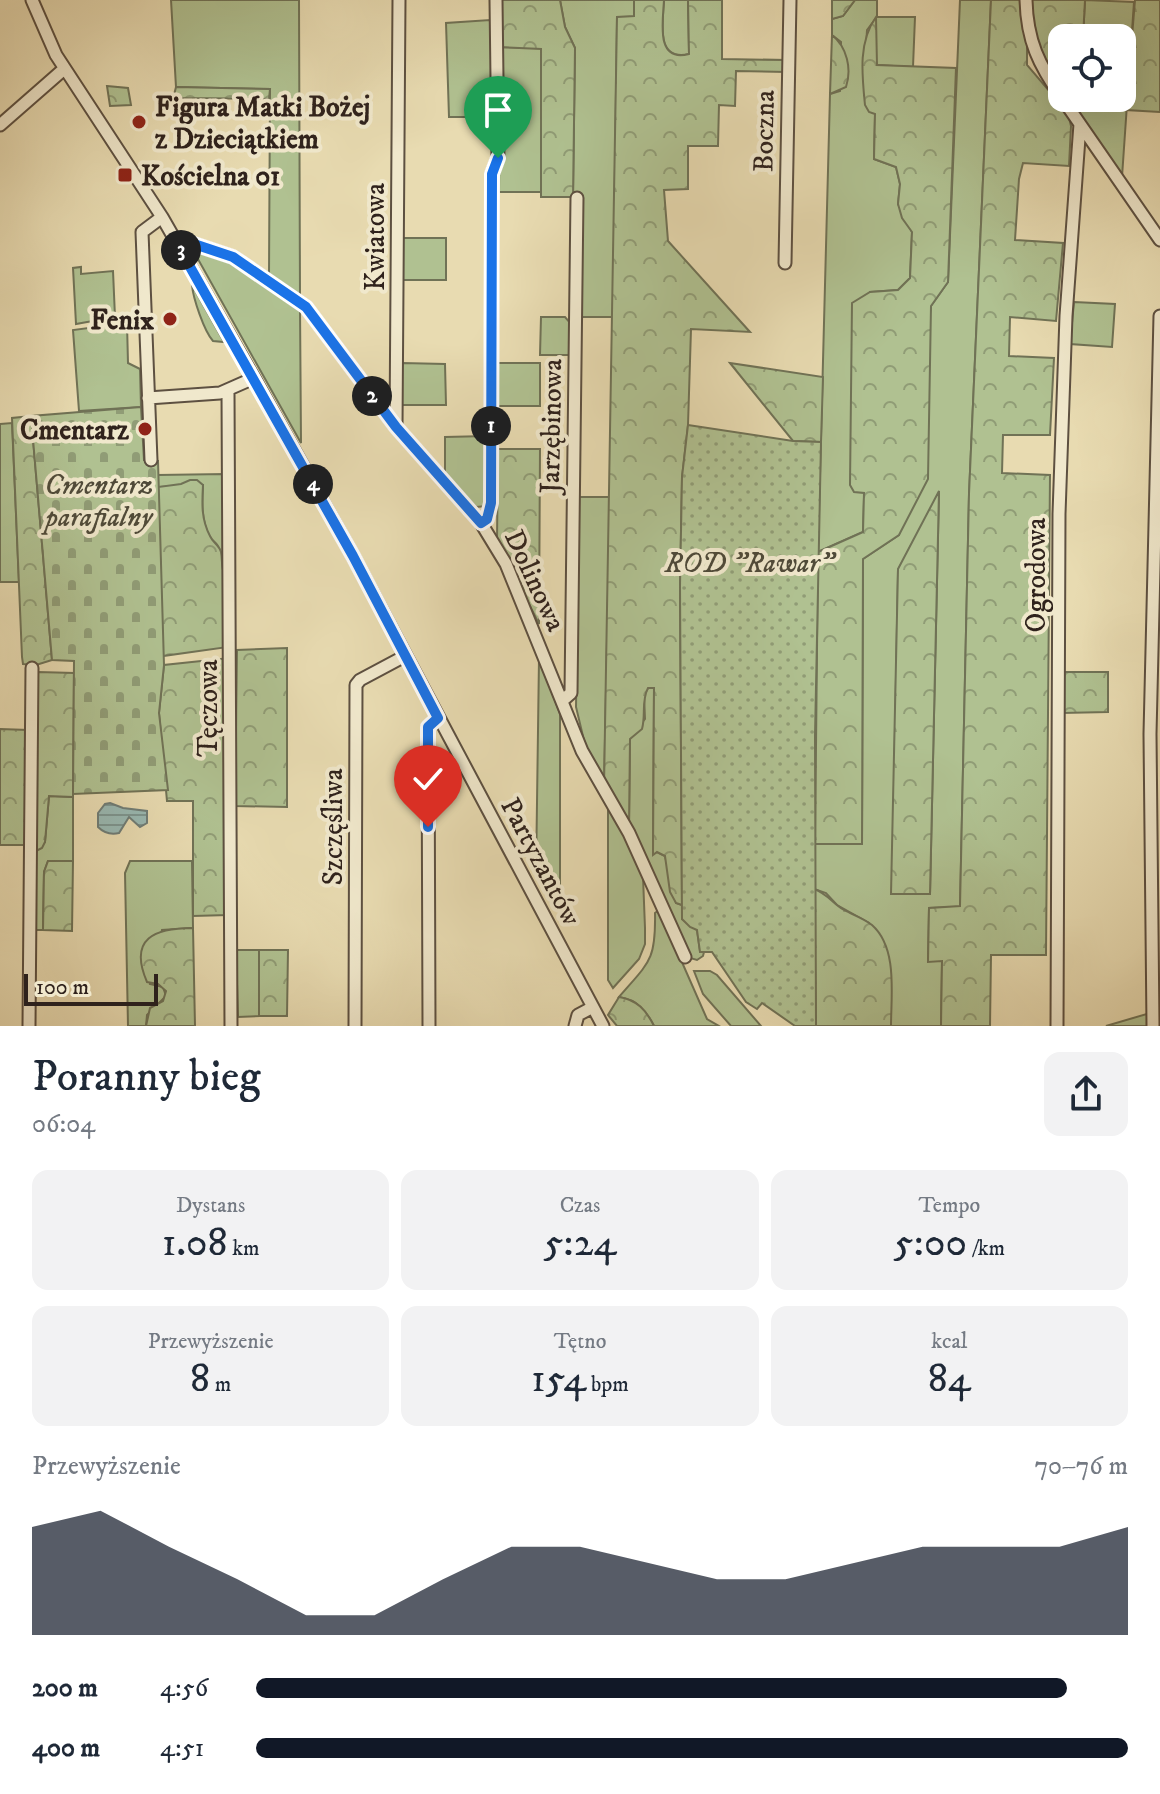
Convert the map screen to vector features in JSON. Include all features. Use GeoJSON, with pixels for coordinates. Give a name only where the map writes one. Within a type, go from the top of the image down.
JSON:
{"type":"FeatureCollection","features":[{"type":"Feature","properties":{"kind":"street","name":"Partyzantów"},"geometry":{"type":"LineString","coordinates":[[32,0],[49,43],[64,69],[162,217],[254,378],[353,556],[603,1026]]}},
{"type":"Feature","properties":{"kind":"street","name":"Kwiatowa"},"geometry":{"type":"LineString","coordinates":[[396,427],[399,0]]}},
{"type":"Feature","properties":{"kind":"street"},"geometry":{"type":"LineString","coordinates":[[481,523],[487,519],[491,503],[492,174],[498,158],[496,0]]}},
{"type":"Feature","properties":{"kind":"street","name":"Boczna"},"geometry":{"type":"LineString","coordinates":[[785,263],[790,0]]}},
{"type":"Feature","properties":{"kind":"street"},"geometry":{"type":"LineString","coordinates":[[1026,0],[1035,55],[1048,76]]}},
{"type":"Feature","properties":{"kind":"street"},"geometry":{"type":"LineString","coordinates":[[0,125],[64,69]]}},
{"type":"Feature","properties":{"kind":"street"},"geometry":{"type":"LineString","coordinates":[[1072,112],[1160,240]]}},
{"type":"Feature","properties":{"kind":"street","name":"Ogrodowa"},"geometry":{"type":"LineString","coordinates":[[1057,1026],[1059,514],[1066,316],[1080,124]]}},
{"type":"Feature","properties":{"kind":"street","name":"Jarzębinowa"},"geometry":{"type":"LineString","coordinates":[[563,700],[571,693],[577,198]]}},
{"type":"Feature","properties":{"kind":"street"},"geometry":{"type":"LineString","coordinates":[[151,460],[142,232],[162,217]]}},
{"type":"Feature","properties":{"kind":"street","name":"Dolinowa"},"geometry":{"type":"LineString","coordinates":[[176,242],[191,243],[233,257],[306,307],[396,427],[481,523],[513,578],[582,751],[629,833],[685,957]]}},
{"type":"Feature","properties":{"kind":"street"},"geometry":{"type":"LineString","coordinates":[[1153,1026],[1150,734],[1160,316]]}},
{"type":"Feature","properties":{"kind":"street"},"geometry":{"type":"LineString","coordinates":[[148,398],[201,396],[228,391],[254,378]]}},
{"type":"Feature","properties":{"kind":"street","name":"Tęczowa"},"geometry":{"type":"LineString","coordinates":[[228,391],[231,1026]]}},
{"type":"Feature","properties":{"kind":"street","name":"Szczęśliwa"},"geometry":{"type":"LineString","coordinates":[[355,1026],[356,685],[405,656]]}},
{"type":"Feature","properties":{"kind":"street"},"geometry":{"type":"LineString","coordinates":[[29,1026],[32,668]]}},
{"type":"Feature","properties":{"kind":"street"},"geometry":{"type":"LineString","coordinates":[[429,1026],[428,727],[438,718]]}},
{"type":"Feature","properties":{"kind":"street"},"geometry":{"type":"LineString","coordinates":[[575,1026],[578,1015],[593,1007]]}},
{"type":"Feature","properties":{"kind":"green space"},"geometry":{"type":"Polygon","coordinates":[[[171,0],[299,0],[300,298],[269,276],[270,89],[176,87],[171,0]]]}},
{"type":"Feature","properties":{"kind":"green space"},"geometry":{"type":"Polygon","coordinates":[[[500,0],[560,0],[565,27],[575,48],[573,197],[541,197],[541,49],[500,47],[500,0]]]}},
{"type":"Feature","properties":{"kind":"green space"},"geometry":{"type":"Polygon","coordinates":[[[560,0],[634,0],[634,17],[617,17],[613,317],[580,317],[573,197],[575,48],[565,27],[560,0]]]}},
{"type":"Feature","properties":{"kind":"green space"},"geometry":{"type":"Polygon","coordinates":[[[634,0],[664,0],[663,38],[671,52],[678,55],[689,54],[688,0],[722,0],[722,59],[786,60],[786,72],[736,71],[735,106],[719,105],[718,146],[688,146],[688,189],[664,190],[668,241],[750,332],[691,329],[688,425],[682,477],[680,586],[682,905],[676,903],[670,892],[665,856],[657,852],[653,855],[654,688],[648,688],[646,693],[642,729],[630,739],[629,826],[604,787],[617,17],[634,16],[634,0]]]}},
{"type":"Feature","properties":{"kind":"green space"},"geometry":{"type":"Polygon","coordinates":[[[664,0],[688,0],[689,54],[678,55],[666,46],[663,38],[664,0]]]}},
{"type":"Feature","properties":{"kind":"green space"},"geometry":{"type":"Polygon","coordinates":[[[832,0],[855,0],[843,16],[832,19],[832,0]]]}},
{"type":"Feature","properties":{"kind":"green space"},"geometry":{"type":"Polygon","coordinates":[[[855,0],[877,0],[877,17],[915,17],[913,67],[876,65],[876,18],[867,30],[864,81],[864,95],[875,114],[874,159],[896,167],[900,184],[898,204],[912,232],[910,278],[898,290],[870,292],[863,532],[818,552],[830,94],[840,91],[841,42],[832,35],[832,19],[843,16],[855,0]]]}},
{"type":"Feature","properties":{"kind":"green space"},"geometry":{"type":"Polygon","coordinates":[[[960,0],[991,0],[969,494],[960,907],[929,908],[928,961],[942,961],[941,1026],[891,1026],[890,969],[869,923],[837,905],[826,893],[814,889],[815,844],[862,844],[863,559],[899,535],[931,306],[948,282],[960,0]],[[939,493],[898,570],[892,894],[930,894],[939,493]]]}},
{"type":"Feature","properties":{"kind":"green space"},"geometry":{"type":"Polygon","coordinates":[[[991,0],[1027,0],[1027,65],[1048,90],[1048,112],[1067,112],[1071,126],[1069,166],[1023,163],[1019,179],[1015,240],[1063,243],[1056,321],[1010,317],[1009,356],[1054,358],[1050,435],[1003,435],[1002,473],[1050,475],[1046,955],[991,955],[990,1026],[941,1026],[942,961],[928,962],[929,908],[960,906],[969,494],[991,0]]]}},
{"type":"Feature","properties":{"kind":"green space"},"geometry":{"type":"Polygon","coordinates":[[[1029,0],[1085,0],[1084,24],[1048,24],[1048,66],[1035,41],[1029,0]]]}},
{"type":"Feature","properties":{"kind":"green space"},"geometry":{"type":"Polygon","coordinates":[[[1085,0],[1134,2],[1132,24],[1084,24],[1085,0]]]}},
{"type":"Feature","properties":{"kind":"green space"},"geometry":{"type":"Polygon","coordinates":[[[1135,0],[1160,0],[1160,112],[1136,111],[1136,24],[1133,24],[1135,0]]]}},
{"type":"Feature","properties":{"kind":"green space"},"geometry":{"type":"Polygon","coordinates":[[[876,17],[877,65],[956,68],[948,282],[931,306],[928,479],[899,535],[863,559],[862,844],[815,844],[818,552],[863,532],[864,493],[854,492],[850,485],[852,303],[870,292],[898,290],[910,278],[912,232],[902,218],[898,204],[900,184],[896,167],[874,159],[875,114],[869,112],[865,105],[862,71],[864,48],[876,17]]]}},
{"type":"Feature","properties":{"kind":"green space"},"geometry":{"type":"Polygon","coordinates":[[[490,20],[493,117],[449,117],[446,23],[490,20]]]}},
{"type":"Feature","properties":{"kind":"green space"},"geometry":{"type":"Polygon","coordinates":[[[832,35],[845,52],[848,73],[846,87],[830,94],[832,35]]]}},
{"type":"Feature","properties":{"kind":"green space"},"geometry":{"type":"Polygon","coordinates":[[[500,47],[541,48],[541,192],[499,192],[500,47]]]}},
{"type":"Feature","properties":{"kind":"green space"},"geometry":{"type":"Polygon","coordinates":[[[107,86],[128,88],[131,105],[110,106],[107,86]]]}},
{"type":"Feature","properties":{"kind":"green space"},"geometry":{"type":"Polygon","coordinates":[[[176,87],[270,89],[269,99],[182,98],[174,95],[176,87]]]}},
{"type":"Feature","properties":{"kind":"green space"},"geometry":{"type":"Polygon","coordinates":[[[1079,112],[1126,112],[1122,177],[1079,117],[1079,112]]]}},
{"type":"Feature","properties":{"kind":"green space"},"geometry":{"type":"Polygon","coordinates":[[[402,238],[446,238],[446,280],[402,280],[402,238]]]}},
{"type":"Feature","properties":{"kind":"green space"},"geometry":{"type":"Polygon","coordinates":[[[197,247],[226,257],[300,307],[301,443],[194,252],[197,247]]]}},
{"type":"Feature","properties":{"kind":"green space"},"geometry":{"type":"Polygon","coordinates":[[[81,267],[81,274],[113,271],[115,317],[76,324],[73,268],[81,267]]]}},
{"type":"Feature","properties":{"kind":"green space"},"geometry":{"type":"Polygon","coordinates":[[[192,285],[224,342],[213,341],[210,336],[194,298],[192,285]]]}},
{"type":"Feature","properties":{"kind":"green space"},"geometry":{"type":"Polygon","coordinates":[[[1074,302],[1115,304],[1112,347],[1070,344],[1074,302]]]}},
{"type":"Feature","properties":{"kind":"green space"},"geometry":{"type":"Polygon","coordinates":[[[541,317],[565,317],[572,325],[571,355],[540,355],[541,317]]]}},
{"type":"Feature","properties":{"kind":"green space"},"geometry":{"type":"Polygon","coordinates":[[[127,323],[128,363],[140,369],[141,407],[79,411],[73,330],[127,323]]]}},
{"type":"Feature","properties":{"kind":"green space"},"geometry":{"type":"Polygon","coordinates":[[[402,363],[445,364],[446,405],[402,405],[402,363]]]}},
{"type":"Feature","properties":{"kind":"green space"},"geometry":{"type":"Polygon","coordinates":[[[498,363],[540,363],[540,406],[498,406],[498,363]]]}},
{"type":"Feature","properties":{"kind":"green space"},"geometry":{"type":"Polygon","coordinates":[[[730,363],[823,377],[821,442],[793,441],[730,363]]]}},
{"type":"Feature","properties":{"kind":"green space","name":"Cmentarz parafialny"},"geometry":{"type":"Polygon","coordinates":[[[141,407],[144,460],[158,461],[164,665],[159,713],[168,790],[73,794],[74,661],[52,660],[31,416],[141,407]]]}},
{"type":"Feature","properties":{"kind":"green space"},"geometry":{"type":"Polygon","coordinates":[[[31,416],[52,660],[36,665],[23,664],[22,657],[12,418],[31,416]]]}},
{"type":"Feature","properties":{"kind":"green space"},"geometry":{"type":"Polygon","coordinates":[[[12,423],[19,582],[0,582],[0,424],[12,423]]]}},
{"type":"Feature","properties":{"kind":"green space","name":"ROD \"Rawar\""},"geometry":{"type":"Polygon","coordinates":[[[688,425],[793,441],[821,442],[815,736],[816,1026],[795,1026],[762,1003],[757,1009],[746,1002],[712,952],[700,952],[697,930],[682,919],[680,586],[682,477],[688,425]]]}},
{"type":"Feature","properties":{"kind":"green space"},"geometry":{"type":"Polygon","coordinates":[[[487,436],[487,506],[476,507],[445,474],[445,437],[487,436]]]}},
{"type":"Feature","properties":{"kind":"green space"},"geometry":{"type":"Polygon","coordinates":[[[498,449],[540,449],[539,624],[497,541],[498,449]]]}},
{"type":"Feature","properties":{"kind":"green space"},"geometry":{"type":"Polygon","coordinates":[[[225,474],[227,577],[220,550],[209,536],[205,523],[203,485],[158,487],[158,475],[225,474]]]}},
{"type":"Feature","properties":{"kind":"green space"},"geometry":{"type":"Polygon","coordinates":[[[197,480],[203,485],[205,523],[220,550],[227,577],[228,647],[163,656],[158,487],[197,480]]]}},
{"type":"Feature","properties":{"kind":"green space"},"geometry":{"type":"Polygon","coordinates":[[[939,491],[930,894],[891,894],[898,569],[939,491]]]}},
{"type":"Feature","properties":{"kind":"green space"},"geometry":{"type":"Polygon","coordinates":[[[579,497],[610,497],[604,787],[587,753],[576,707],[579,497]]]}},
{"type":"Feature","properties":{"kind":"green space"},"geometry":{"type":"Polygon","coordinates":[[[287,648],[287,807],[235,806],[237,650],[287,648]]]}},
{"type":"Feature","properties":{"kind":"green space"},"geometry":{"type":"Polygon","coordinates":[[[229,658],[228,915],[193,916],[193,801],[167,801],[159,713],[164,665],[229,658]]]}},
{"type":"Feature","properties":{"kind":"green space"},"geometry":{"type":"Polygon","coordinates":[[[539,658],[560,714],[560,891],[564,898],[552,904],[536,875],[539,658]]]}},
{"type":"Feature","properties":{"kind":"green space"},"geometry":{"type":"Polygon","coordinates":[[[38,672],[74,673],[73,797],[49,796],[45,842],[42,848],[34,852],[38,672]]]}},
{"type":"Feature","properties":{"kind":"green space"},"geometry":{"type":"Polygon","coordinates":[[[1063,672],[1108,672],[1108,712],[1062,713],[1063,672]]]}},
{"type":"Feature","properties":{"kind":"green space"},"geometry":{"type":"Polygon","coordinates":[[[648,688],[654,688],[653,854],[657,852],[665,856],[676,903],[682,905],[682,919],[697,930],[700,951],[704,952],[697,960],[690,958],[629,826],[630,738],[645,719],[644,695],[648,688]]]}},
{"type":"Feature","properties":{"kind":"green space"},"geometry":{"type":"Polygon","coordinates":[[[0,729],[28,730],[27,845],[0,845],[0,729]]]}},
{"type":"Feature","properties":{"kind":"green space"},"geometry":{"type":"Polygon","coordinates":[[[49,796],[73,797],[73,861],[48,861],[44,872],[43,930],[33,930],[34,852],[45,842],[49,796]]]}},
{"type":"Feature","properties":{"kind":"green space"},"geometry":{"type":"Polygon","coordinates":[[[608,806],[632,847],[643,877],[645,928],[645,944],[639,959],[613,988],[608,980],[608,806]]]}},
{"type":"Feature","properties":{"kind":"green space"},"geometry":{"type":"Polygon","coordinates":[[[48,861],[73,861],[72,931],[43,930],[44,872],[48,861]]]}},
{"type":"Feature","properties":{"kind":"green space"},"geometry":{"type":"Polygon","coordinates":[[[130,861],[192,861],[193,928],[162,930],[150,984],[163,987],[166,996],[147,1015],[146,1026],[128,1026],[125,873],[130,861]]]}},
{"type":"Feature","properties":{"kind":"green space"},"geometry":{"type":"Polygon","coordinates":[[[814,889],[872,925],[880,935],[886,946],[891,972],[891,1026],[816,1026],[814,889]]]}},
{"type":"Feature","properties":{"kind":"green space"},"geometry":{"type":"Polygon","coordinates":[[[659,910],[707,1019],[719,1026],[654,1026],[641,1007],[619,997],[649,960],[654,941],[655,913],[659,910]]]}},
{"type":"Feature","properties":{"kind":"green space"},"geometry":{"type":"Polygon","coordinates":[[[193,928],[195,1026],[146,1026],[150,1008],[163,1001],[166,991],[158,984],[147,982],[142,967],[143,946],[157,933],[193,928]]]}},
{"type":"Feature","properties":{"kind":"green space"},"geometry":{"type":"Polygon","coordinates":[[[236,950],[259,950],[259,1016],[238,1017],[236,950]]]}},
{"type":"Feature","properties":{"kind":"green space"},"geometry":{"type":"Polygon","coordinates":[[[259,950],[288,950],[287,1016],[259,1016],[259,950]]]}},
{"type":"Feature","properties":{"kind":"green space"},"geometry":{"type":"Polygon","coordinates":[[[694,971],[710,971],[717,975],[761,1026],[731,1026],[703,994],[694,971]]]}},
{"type":"Feature","properties":{"kind":"green space"},"geometry":{"type":"Polygon","coordinates":[[[619,997],[640,1007],[654,1026],[617,1026],[608,1015],[619,997]]]}},
{"type":"Feature","properties":{"kind":"green space"},"geometry":{"type":"Polygon","coordinates":[[[1150,1013],[1150,1026],[1106,1026],[1150,1013]]]}},
{"type":"Feature","properties":{"kind":"water"},"geometry":{"type":"Polygon","coordinates":[[[105,804],[147,811],[147,823],[140,827],[129,817],[119,833],[105,832],[98,827],[98,813],[105,804]]]}},
{"type":"Feature","properties":{"kind":"place","name":"Figura Matki Bożej z Dzieciątkiem"},"geometry":{"type":"Point","coordinates":[139,122]}},
{"type":"Feature","properties":{"kind":"place","name":"Kościelna 01"},"geometry":{"type":"Point","coordinates":[125,175]}},
{"type":"Feature","properties":{"kind":"place","name":"Fenix"},"geometry":{"type":"Point","coordinates":[170,319]}},
{"type":"Feature","properties":{"kind":"place","name":"Cmentarz"},"geometry":{"type":"Point","coordinates":[145,429]}},
{"type":"Feature","properties":{"kind":"route"},"geometry":{"type":"LineString","coordinates":[[428,827],[428,727],[438,718],[353,556],[176,242],[191,243],[233,257],[306,307],[396,427],[481,523],[487,519],[491,503],[492,174],[498,158]]}}]}
